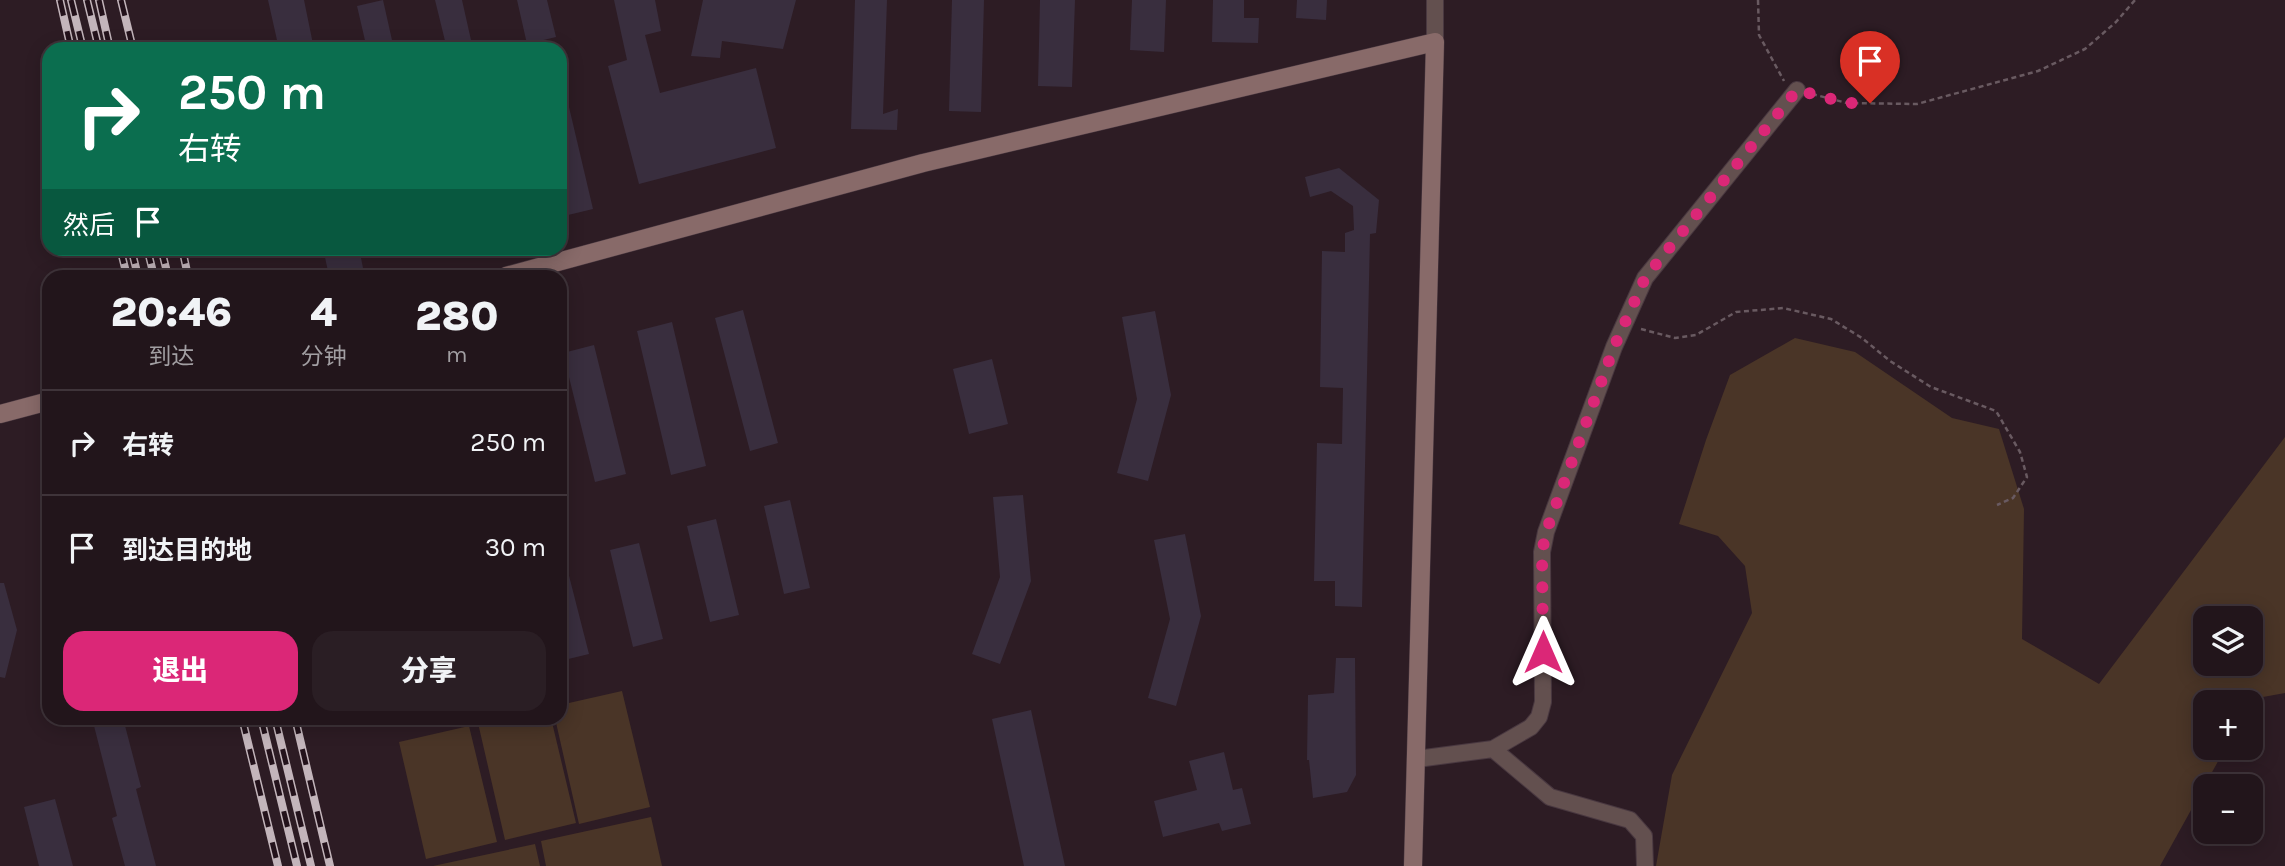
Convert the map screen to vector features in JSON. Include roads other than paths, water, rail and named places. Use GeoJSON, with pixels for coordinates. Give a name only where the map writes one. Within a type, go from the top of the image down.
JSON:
{"type":"FeatureCollection","features":[{"type":"Feature","properties":{"kind":"main road"},"geometry":{"type":"LineString","coordinates":[[528,270],[923,163],[1435,42],[1413,866]]}},
{"type":"Feature","properties":{"kind":"main road"},"geometry":{"type":"LineString","coordinates":[[0,414],[42,403]]}},
{"type":"Feature","properties":{"kind":"street"},"geometry":{"type":"LineString","coordinates":[[1435,0],[1435,42]]}},
{"type":"Feature","properties":{"kind":"street"},"geometry":{"type":"LineString","coordinates":[[1417,759],[1493,748],[1531,727],[1539,717],[1543,702],[1544,542],[1614,347],[1645,278],[1797,90]]}},
{"type":"Feature","properties":{"kind":"street"},"geometry":{"type":"LineString","coordinates":[[1493,748],[1550,797],[1630,820],[1644,836],[1645,866]]}},
{"type":"Feature","properties":{"kind":"railway"},"geometry":{"type":"LineString","coordinates":[[60,0],[69,42]]}},
{"type":"Feature","properties":{"kind":"railway"},"geometry":{"type":"LineString","coordinates":[[71,0],[81,42]]}},
{"type":"Feature","properties":{"kind":"railway"},"geometry":{"type":"LineString","coordinates":[[87,0],[97,42]]}},
{"type":"Feature","properties":{"kind":"railway"},"geometry":{"type":"LineString","coordinates":[[99,0],[108,42]]}},
{"type":"Feature","properties":{"kind":"railway"},"geometry":{"type":"LineString","coordinates":[[121,0],[131,42]]}},
{"type":"Feature","properties":{"kind":"railway"},"geometry":{"type":"LineString","coordinates":[[122,256],[126,270]]}},
{"type":"Feature","properties":{"kind":"railway"},"geometry":{"type":"LineString","coordinates":[[133,256],[136,270]]}},
{"type":"Feature","properties":{"kind":"railway"},"geometry":{"type":"LineString","coordinates":[[149,256],[152,270]]}},
{"type":"Feature","properties":{"kind":"railway"},"geometry":{"type":"LineString","coordinates":[[163,256],[166,270]]}},
{"type":"Feature","properties":{"kind":"railway"},"geometry":{"type":"LineString","coordinates":[[184,256],[187,270]]}},
{"type":"Feature","properties":{"kind":"railway"},"geometry":{"type":"LineString","coordinates":[[244,725],[278,866]]}},
{"type":"Feature","properties":{"kind":"railway"},"geometry":{"type":"LineString","coordinates":[[263,725],[297,866]]}},
{"type":"Feature","properties":{"kind":"railway"},"geometry":{"type":"LineString","coordinates":[[277,725],[311,866]]}},
{"type":"Feature","properties":{"kind":"railway"},"geometry":{"type":"LineString","coordinates":[[297,725],[330,866]]}}]}
